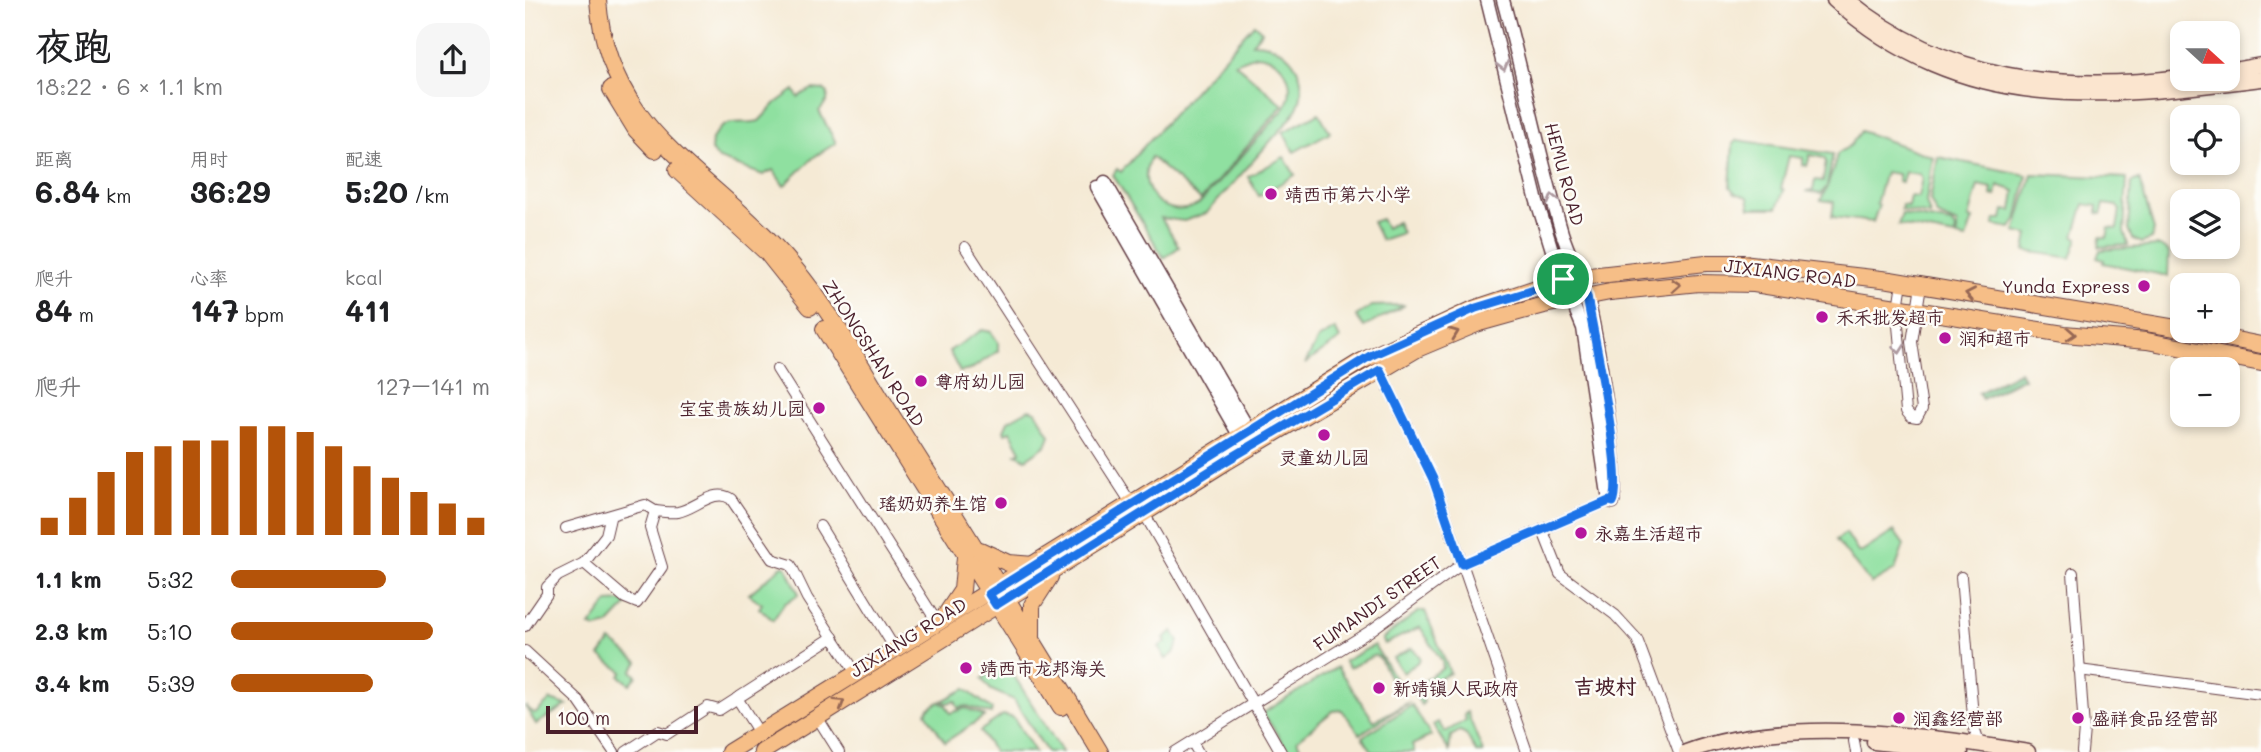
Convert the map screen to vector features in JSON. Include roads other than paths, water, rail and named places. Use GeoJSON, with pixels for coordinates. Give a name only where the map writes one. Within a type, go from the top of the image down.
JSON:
{"type":"FeatureCollection","features":[{"type":"Feature","properties":{"kind":"main road","name":"ZHONGSHAN ROAD"},"geometry":{"type":"LineString","coordinates":[[588,0],[592,36],[600,68],[636,130],[767,253],[787,277],[971,551]]}},
{"type":"Feature","properties":{"kind":"main road","name":"ZHONGSHAN ROAD"},"geometry":{"type":"LineString","coordinates":[[599,0],[601,34],[610,63],[639,114],[656,138],[740,212],[800,274],[998,596],[1100,752]]}},
{"type":"Feature","properties":{"kind":"main road"},"geometry":{"type":"LineString","coordinates":[[1834,0],[1881,36],[1925,61],[1967,78],[2017,90],[2064,94],[2117,92],[2261,79]]}},
{"type":"Feature","properties":{"kind":"main road"},"geometry":{"type":"LineString","coordinates":[[1849,0],[1884,26],[1921,47],[2002,75],[2060,83],[2170,78]]}},
{"type":"Feature","properties":{"kind":"main road"},"geometry":{"type":"LineString","coordinates":[[2240,69],[2261,65]]}},
{"type":"Feature","properties":{"kind":"main road","name":"JIXIANG ROAD"},"geometry":{"type":"LineString","coordinates":[[729,752],[764,747],[817,717],[965,624],[1037,564],[1131,503],[1248,439],[1356,385],[1381,364],[1476,308],[1570,278],[1653,267],[1742,263],[1902,282],[2170,327]]}},
{"type":"Feature","properties":{"kind":"main road","name":"JIXIANG ROAD"},"geometry":{"type":"LineString","coordinates":[[764,747],[856,673],[939,621],[1061,565],[1145,515],[1346,371],[1381,364],[1479,323],[1544,304],[1648,287],[1726,282],[1897,306],[2064,334],[2147,341],[2261,363]]}},
{"type":"Feature","properties":{"kind":"main road"},"geometry":{"type":"LineString","coordinates":[[1993,323],[1998,299]]}},
{"type":"Feature","properties":{"kind":"main road"},"geometry":{"type":"LineString","coordinates":[[2240,341],[2261,345]]}},
{"type":"Feature","properties":{"kind":"main road"},"geometry":{"type":"LineString","coordinates":[[1346,371],[1356,385]]}},
{"type":"Feature","properties":{"kind":"main road"},"geometry":{"type":"LineString","coordinates":[[939,621],[962,590],[971,551],[1008,563],[1037,564]]}},
{"type":"Feature","properties":{"kind":"main road"},"geometry":{"type":"LineString","coordinates":[[965,624],[995,625],[1027,642],[1032,605],[1040,589],[1061,565]]}},
{"type":"Feature","properties":{"kind":"main road","name":"ZHONGSHAN ROAD"},"geometry":{"type":"LineString","coordinates":[[1027,642],[1087,752]]}},
{"type":"Feature","properties":{"kind":"main road"},"geometry":{"type":"LineString","coordinates":[[1686,752],[1765,736],[1801,733],[1915,735],[2028,752]]}},
{"type":"Feature","properties":{"kind":"main road"},"geometry":{"type":"LineString","coordinates":[[1720,752],[1773,743],[1961,752]]}},
{"type":"Feature","properties":{"kind":"street","name":"HEMU ROAD"},"geometry":{"type":"LineString","coordinates":[[1487,0],[1536,198],[1581,298],[1609,501]]}},
{"type":"Feature","properties":{"kind":"street","name":"HEMU ROAD"},"geometry":{"type":"LineString","coordinates":[[1503,0],[1570,278]]}},
{"type":"Feature","properties":{"kind":"street"},"geometry":{"type":"LineString","coordinates":[[1101,184],[1248,439]]}},
{"type":"Feature","properties":{"kind":"street"},"geometry":{"type":"LineString","coordinates":[[965,247],[1131,503]]}},
{"type":"Feature","properties":{"kind":"street"},"geometry":{"type":"LineString","coordinates":[[1902,282],[1897,306],[1906,411],[1911,417],[1917,418],[1922,409],[1912,342],[1921,285]]}},
{"type":"Feature","properties":{"kind":"street"},"geometry":{"type":"LineString","coordinates":[[1381,364],[1433,479],[1527,752]]}},
{"type":"Feature","properties":{"kind":"street"},"geometry":{"type":"LineString","coordinates":[[776,369],[939,621]]}},
{"type":"Feature","properties":{"kind":"street"},"geometry":{"type":"LineString","coordinates":[[566,528],[610,518],[645,505],[655,511],[681,512],[715,496],[728,496],[772,559],[791,565],[807,598],[856,673]]}},
{"type":"Feature","properties":{"kind":"street","name":"FUMANDI STREET"},"geometry":{"type":"LineString","coordinates":[[1175,752],[1370,631],[1462,564],[1609,501]]}},
{"type":"Feature","properties":{"kind":"street"},"geometry":{"type":"LineString","coordinates":[[584,563],[625,598],[637,603],[662,567],[650,528],[655,511]]}},
{"type":"Feature","properties":{"kind":"street"},"geometry":{"type":"LineString","coordinates":[[1145,515],[1282,752]]}},
{"type":"Feature","properties":{"kind":"street"},"geometry":{"type":"LineString","coordinates":[[525,626],[547,594],[548,584],[584,563],[606,535],[610,518]]}},
{"type":"Feature","properties":{"kind":"street"},"geometry":{"type":"LineString","coordinates":[[820,526],[895,649]]}},
{"type":"Feature","properties":{"kind":"street"},"geometry":{"type":"LineString","coordinates":[[1543,531],[1560,574],[1615,615],[1637,639],[1679,752]]}},
{"type":"Feature","properties":{"kind":"street"},"geometry":{"type":"LineString","coordinates":[[2073,573],[2084,729],[2082,752]]}},
{"type":"Feature","properties":{"kind":"street"},"geometry":{"type":"LineString","coordinates":[[1961,577],[1973,687],[1974,728],[1979,743]]}},
{"type":"Feature","properties":{"kind":"street"},"geometry":{"type":"LineString","coordinates":[[626,752],[658,731],[667,734],[708,707],[719,710],[833,637]]}},
{"type":"Feature","properties":{"kind":"street"},"geometry":{"type":"LineString","coordinates":[[525,652],[578,701],[614,752]]}},
{"type":"Feature","properties":{"kind":"street"},"geometry":{"type":"LineString","coordinates":[[2079,670],[2261,694]]}},
{"type":"Feature","properties":{"kind":"street"},"geometry":{"type":"LineString","coordinates":[[737,698],[764,747]]}},
{"type":"Feature","properties":{"kind":"street"},"geometry":{"type":"LineString","coordinates":[[817,717],[839,752]]}},
{"type":"Feature","properties":{"kind":"street"},"geometry":{"type":"LineString","coordinates":[[1192,742],[1198,752]]}},
{"type":"Feature","properties":{"kind":"place","name":"靖西市第六小学"},"geometry":{"type":"Point","coordinates":[1271,194]}},
{"type":"Feature","properties":{"kind":"place","name":"Yunda Express"},"geometry":{"type":"Point","coordinates":[2144,286]}},
{"type":"Feature","properties":{"kind":"place","name":"禾禾批发超市"},"geometry":{"type":"Point","coordinates":[1822,317]}},
{"type":"Feature","properties":{"kind":"place","name":"润和超市"},"geometry":{"type":"Point","coordinates":[1945,338]}},
{"type":"Feature","properties":{"kind":"place","name":"尊府幼儿园"},"geometry":{"type":"Point","coordinates":[921,381]}},
{"type":"Feature","properties":{"kind":"place","name":"宝宝贵族幼儿园"},"geometry":{"type":"Point","coordinates":[819,408]}},
{"type":"Feature","properties":{"kind":"place","name":"灵童幼儿园"},"geometry":{"type":"Point","coordinates":[1324,435]}},
{"type":"Feature","properties":{"kind":"place","name":"瑶奶奶养生馆"},"geometry":{"type":"Point","coordinates":[1001,503]}},
{"type":"Feature","properties":{"kind":"place","name":"永嘉生活超市"},"geometry":{"type":"Point","coordinates":[1581,533]}},
{"type":"Feature","properties":{"kind":"place","name":"靖西市龙邦海关"},"geometry":{"type":"Point","coordinates":[966,668]}},
{"type":"Feature","properties":{"kind":"place","name":"新靖镇人民政府"},"geometry":{"type":"Point","coordinates":[1379,688]}},
{"type":"Feature","properties":{"kind":"place","name":"润鑫经营部"},"geometry":{"type":"Point","coordinates":[1899,718]}},
{"type":"Feature","properties":{"kind":"place","name":"盛祥食品经营部"},"geometry":{"type":"Point","coordinates":[2078,718]}},
{"type":"Feature","properties":{"kind":"district","name":"吉坡村"},"geometry":{"type":"Point","coordinates":[1605,685]}}]}
